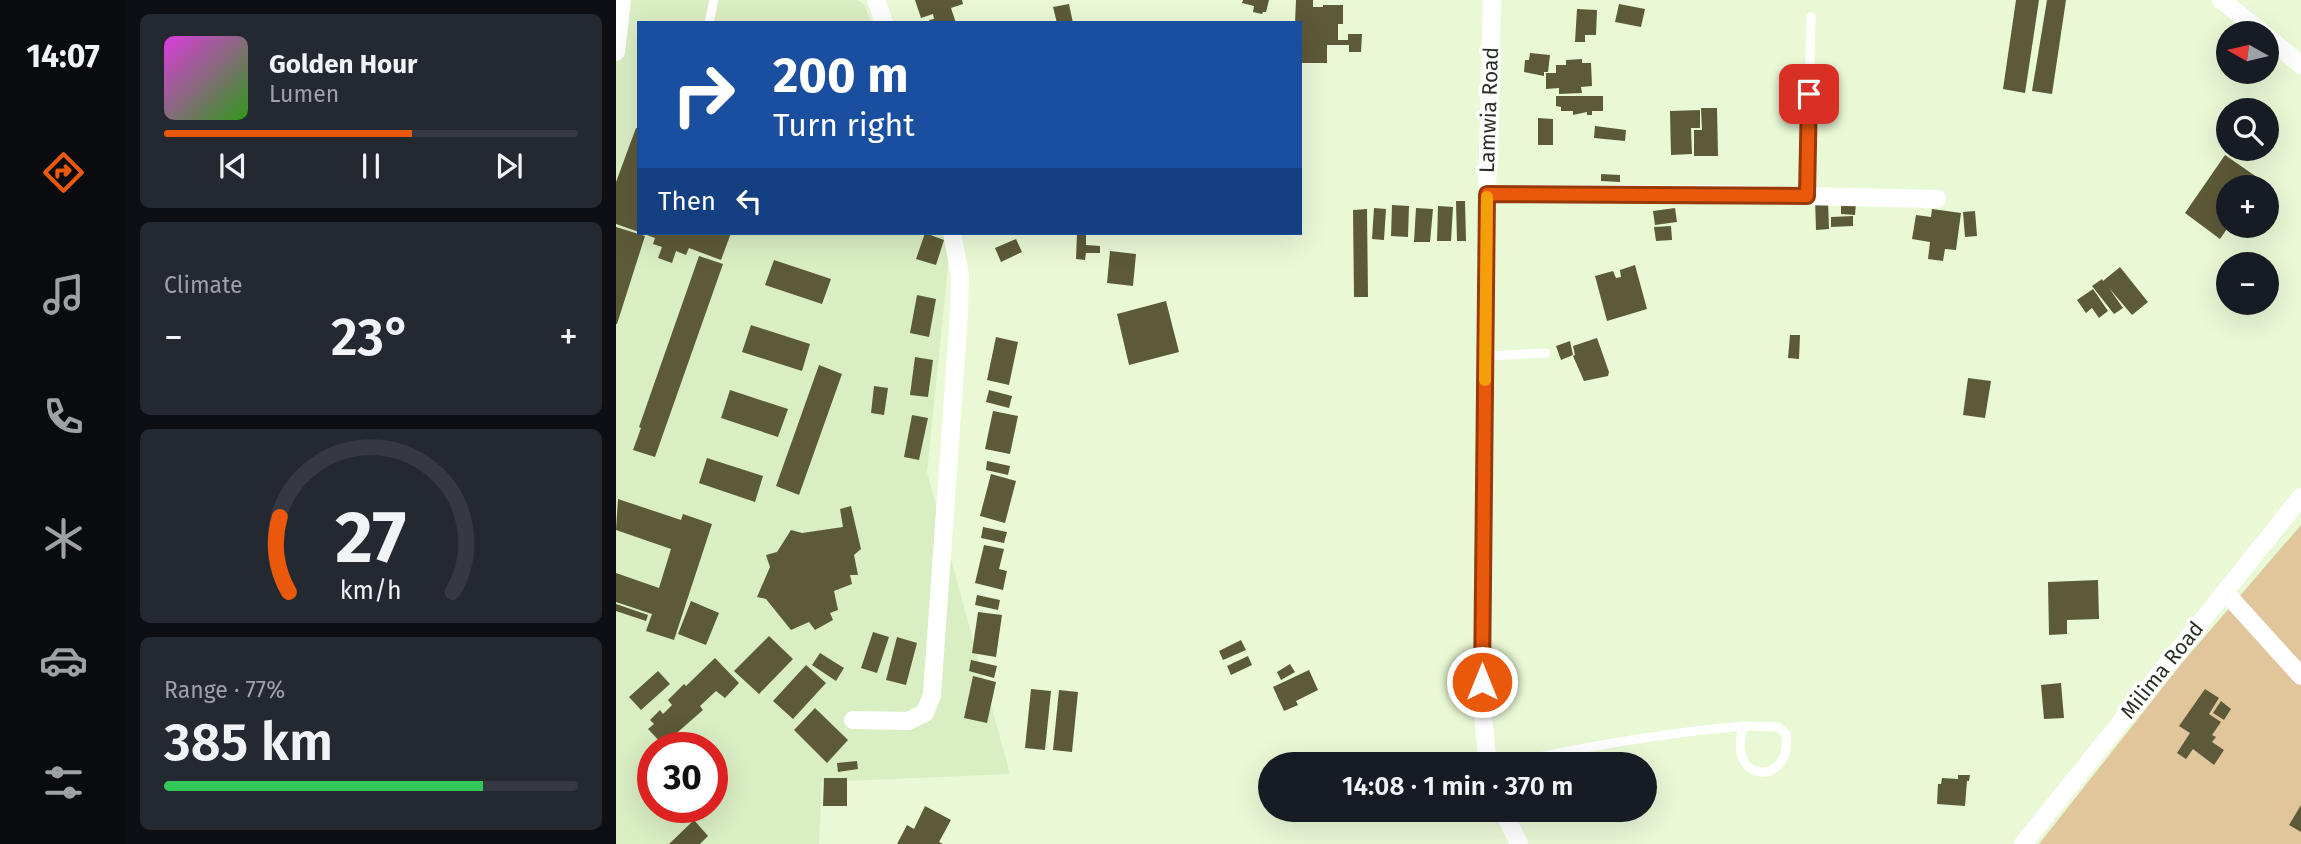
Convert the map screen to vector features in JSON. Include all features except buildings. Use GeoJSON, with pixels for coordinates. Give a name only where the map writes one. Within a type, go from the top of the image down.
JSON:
{"type":"FeatureCollection","features":[{"type":"Feature","properties":{"kind":"street"},"geometry":{"type":"LineString","coordinates":[[616,52],[622,0]]}},
{"type":"Feature","properties":{"kind":"street"},"geometry":{"type":"LineString","coordinates":[[876,0],[883,21]]}},
{"type":"Feature","properties":{"kind":"street","name":"Lamwia Road"},"geometry":{"type":"LineString","coordinates":[[1487,752],[1482,708],[1487,194],[1492,0]]}},
{"type":"Feature","properties":{"kind":"street"},"geometry":{"type":"LineString","coordinates":[[2221,0],[2247,21]]}},
{"type":"Feature","properties":{"kind":"street"},"geometry":{"type":"LineString","coordinates":[[2279,47],[2301,65]]}},
{"type":"Feature","properties":{"kind":"street"},"geometry":{"type":"LineString","coordinates":[[1487,194],[1937,199]]}},
{"type":"Feature","properties":{"kind":"street"},"geometry":{"type":"LineString","coordinates":[[853,720],[908,721],[925,713],[932,695],[959,313],[960,275],[952,235]]}},
{"type":"Feature","properties":{"kind":"street","name":"Milima Road"},"geometry":{"type":"LineString","coordinates":[[2023,844],[2301,496]]}},
{"type":"Feature","properties":{"kind":"street"},"geometry":{"type":"LineString","coordinates":[[2225,592],[2301,676]]}},
{"type":"Feature","properties":{"kind":"street"},"geometry":{"type":"LineString","coordinates":[[1509,822],[1519,844]]}},
{"type":"Feature","properties":{"kind":"lane"},"geometry":{"type":"LineString","coordinates":[[709,21],[714,0]]}},
{"type":"Feature","properties":{"kind":"lane"},"geometry":{"type":"LineString","coordinates":[[1807,196],[1811,17]]}},
{"type":"Feature","properties":{"kind":"lane"},"geometry":{"type":"LineString","coordinates":[[1485,356],[1546,353]]}},
{"type":"Feature","properties":{"kind":"lane"},"geometry":{"type":"LineString","coordinates":[[1562,752],[1673,734],[1744,726],[1778,727],[1786,734],[1788,748],[1784,760],[1776,769],[1765,772],[1745,764],[1740,757],[1744,726]]}},
{"type":"Feature","properties":{"kind":"shaded area"},"geometry":{"type":"Polygon","coordinates":[[[616,0],[857,0],[864,4],[870,21],[637,21],[637,235],[945,235],[950,248],[927,472],[1010,774],[822,782],[819,844],[616,844],[616,0]]]}},
{"type":"Feature","properties":{"kind":"shaded area"},"geometry":{"type":"Polygon","coordinates":[[[2301,525],[2301,844],[2039,844],[2182,663],[2301,525]]]}},
{"type":"Feature","properties":{"kind":"slow traffic"},"geometry":{"type":"LineString","coordinates":[[1485,380],[1487,197]]}},
{"type":"Feature","properties":{"kind":"route"},"geometry":{"type":"LineString","coordinates":[[1482,682],[1487,194],[1807,196],[1809,94]]}}]}
